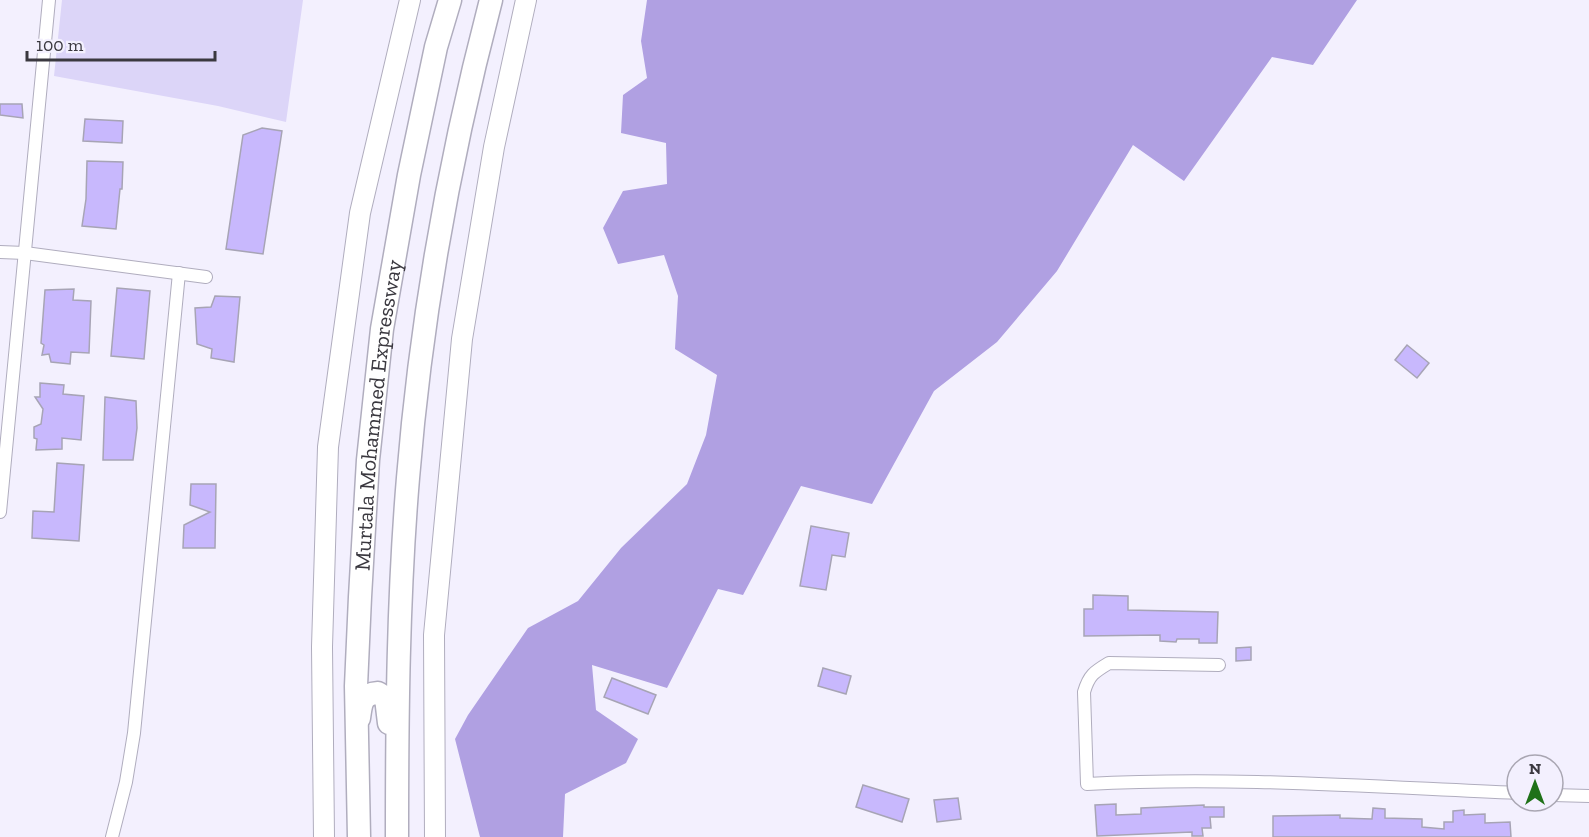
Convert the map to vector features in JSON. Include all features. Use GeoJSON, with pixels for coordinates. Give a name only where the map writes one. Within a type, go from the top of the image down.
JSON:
{"type":"FeatureCollection","features":[{"type":"Feature","properties":{"kind":"highway"},"geometry":{"type":"LineString","coordinates":[[432,0],[436,47]]}},
{"type":"Feature","properties":{"kind":"highway","name":"Murtala Mohammed Expressway"},"geometry":{"type":"LineString","coordinates":[[359,837],[357,728],[360,585],[368,460],[382,329],[409,175],[436,47],[450,0]]}},
{"type":"Feature","properties":{"kind":"highway","name":"Murtala Mohammed Expressway"},"geometry":{"type":"LineString","coordinates":[[397,837],[398,685],[409,467],[423,340],[441,228],[475,62],[491,0]]}},
{"type":"Feature","properties":{"kind":"highway"},"geometry":{"type":"LineString","coordinates":[[475,62],[508,0]]}},
{"type":"Feature","properties":{"kind":"highway"},"geometry":{"type":"LineString","coordinates":[[357,728],[363,698],[367,694],[384,694],[389,709],[391,753],[397,777]]}},
{"type":"Feature","properties":{"kind":"main road","name":"Murtala Mohammed Expressway"},"geometry":{"type":"LineString","coordinates":[[324,837],[322,647],[328,447],[360,213],[410,0]]}},
{"type":"Feature","properties":{"kind":"main road"},"geometry":{"type":"LineString","coordinates":[[435,837],[434,635],[462,339],[494,147],[526,0]]}},
{"type":"Feature","properties":{"kind":"street"},"geometry":{"type":"LineString","coordinates":[[0,512],[49,0]]}},
{"type":"Feature","properties":{"kind":"street"},"geometry":{"type":"LineString","coordinates":[[0,252],[25,253],[206,277]]}},
{"type":"Feature","properties":{"kind":"street"},"geometry":{"type":"LineString","coordinates":[[112,837],[126,782],[134,734],[179,273]]}},
{"type":"Feature","properties":{"kind":"street"},"geometry":{"type":"LineString","coordinates":[[1219,665],[1109,663],[1088,678],[1084,693],[1088,784],[1164,781],[1505,793]]}},
{"type":"Feature","properties":{"kind":"street"},"geometry":{"type":"LineString","coordinates":[[1565,795],[1589,796]]}},
{"type":"Feature","properties":{"kind":"shaded area"},"geometry":{"type":"Polygon","coordinates":[[[62,0],[303,0],[286,122],[218,106],[54,76],[62,0]]]}},
{"type":"Feature","properties":{"kind":"shaded area"},"geometry":{"type":"Polygon","coordinates":[[[647,0],[1357,0],[1313,65],[1272,57],[1184,181],[1133,145],[1057,271],[997,342],[934,391],[872,504],[801,486],[743,595],[718,589],[667,688],[592,665],[596,710],[638,739],[626,763],[565,794],[563,837],[480,837],[455,739],[468,715],[528,628],[578,601],[621,548],[687,484],[706,435],[717,375],[675,349],[678,296],[664,255],[618,264],[603,228],[623,191],[667,184],[666,143],[621,133],[623,95],[647,78],[641,41],[647,0]]]}},
{"type":"Feature","properties":{"kind":"building"},"geometry":{"type":"Polygon","coordinates":[[[0,104],[22,104],[23,118],[0,115],[0,104]]]}},
{"type":"Feature","properties":{"kind":"building"},"geometry":{"type":"Polygon","coordinates":[[[85,119],[123,121],[122,143],[83,141],[85,119]]]}},
{"type":"Feature","properties":{"kind":"building"},"geometry":{"type":"Polygon","coordinates":[[[262,128],[282,131],[263,254],[226,249],[243,135],[262,128]]]}},
{"type":"Feature","properties":{"kind":"building"},"geometry":{"type":"Polygon","coordinates":[[[87,161],[123,162],[122,189],[120,189],[116,229],[82,226],[86,199],[87,161]]]}},
{"type":"Feature","properties":{"kind":"building"},"geometry":{"type":"Polygon","coordinates":[[[117,288],[150,291],[144,359],[111,356],[117,288]]]}},
{"type":"Feature","properties":{"kind":"building"},"geometry":{"type":"Polygon","coordinates":[[[74,289],[73,300],[91,301],[89,353],[71,352],[70,364],[51,362],[49,354],[42,355],[44,345],[41,343],[45,290],[74,289]]]}},
{"type":"Feature","properties":{"kind":"building"},"geometry":{"type":"Polygon","coordinates":[[[215,296],[240,297],[234,362],[211,358],[212,349],[197,344],[195,308],[211,307],[215,296]]]}},
{"type":"Feature","properties":{"kind":"building"},"geometry":{"type":"Polygon","coordinates":[[[1407,345],[1429,363],[1417,378],[1395,360],[1407,345]]]}},
{"type":"Feature","properties":{"kind":"building"},"geometry":{"type":"Polygon","coordinates":[[[40,383],[64,385],[63,394],[84,396],[81,440],[62,438],[62,449],[36,450],[37,439],[34,438],[34,427],[41,424],[43,409],[35,397],[40,397],[40,383]]]}},
{"type":"Feature","properties":{"kind":"building"},"geometry":{"type":"Polygon","coordinates":[[[105,397],[136,401],[137,428],[133,460],[103,460],[105,397]]]}},
{"type":"Feature","properties":{"kind":"building"},"geometry":{"type":"Polygon","coordinates":[[[57,463],[84,465],[79,541],[32,538],[33,511],[54,512],[57,463]]]}},
{"type":"Feature","properties":{"kind":"building"},"geometry":{"type":"Polygon","coordinates":[[[191,484],[216,484],[215,548],[183,548],[184,525],[210,512],[190,505],[191,484]]]}},
{"type":"Feature","properties":{"kind":"building"},"geometry":{"type":"Polygon","coordinates":[[[811,526],[849,533],[845,557],[832,555],[826,590],[800,586],[811,526]]]}},
{"type":"Feature","properties":{"kind":"building"},"geometry":{"type":"Polygon","coordinates":[[[1093,595],[1128,596],[1128,610],[1218,612],[1217,643],[1199,643],[1199,639],[1177,639],[1176,642],[1160,641],[1160,635],[1084,636],[1084,609],[1093,609],[1093,595]]]}},
{"type":"Feature","properties":{"kind":"building"},"geometry":{"type":"Polygon","coordinates":[[[1251,647],[1251,660],[1236,661],[1236,648],[1251,647]]]}},
{"type":"Feature","properties":{"kind":"building"},"geometry":{"type":"Polygon","coordinates":[[[823,668],[851,676],[846,694],[818,686],[823,668]]]}},
{"type":"Feature","properties":{"kind":"building"},"geometry":{"type":"Polygon","coordinates":[[[612,678],[656,695],[648,714],[604,697],[612,678]]]}},
{"type":"Feature","properties":{"kind":"building"},"geometry":{"type":"Polygon","coordinates":[[[863,785],[909,799],[902,822],[856,807],[863,785]]]}},
{"type":"Feature","properties":{"kind":"building"},"geometry":{"type":"Polygon","coordinates":[[[958,798],[961,819],[937,822],[934,800],[958,798]]]}},
{"type":"Feature","properties":{"kind":"building"},"geometry":{"type":"Polygon","coordinates":[[[1116,804],[1116,815],[1141,814],[1141,808],[1204,805],[1204,807],[1224,807],[1224,817],[1210,817],[1211,828],[1202,828],[1203,836],[1192,836],[1192,832],[1097,836],[1095,805],[1116,804]]]}},
{"type":"Feature","properties":{"kind":"building"},"geometry":{"type":"Polygon","coordinates":[[[1373,808],[1385,809],[1385,818],[1422,819],[1422,827],[1444,829],[1444,822],[1453,822],[1453,811],[1464,810],[1464,815],[1485,814],[1485,823],[1510,822],[1511,837],[1273,837],[1273,816],[1340,815],[1340,818],[1372,819],[1373,808]]]}}]}
